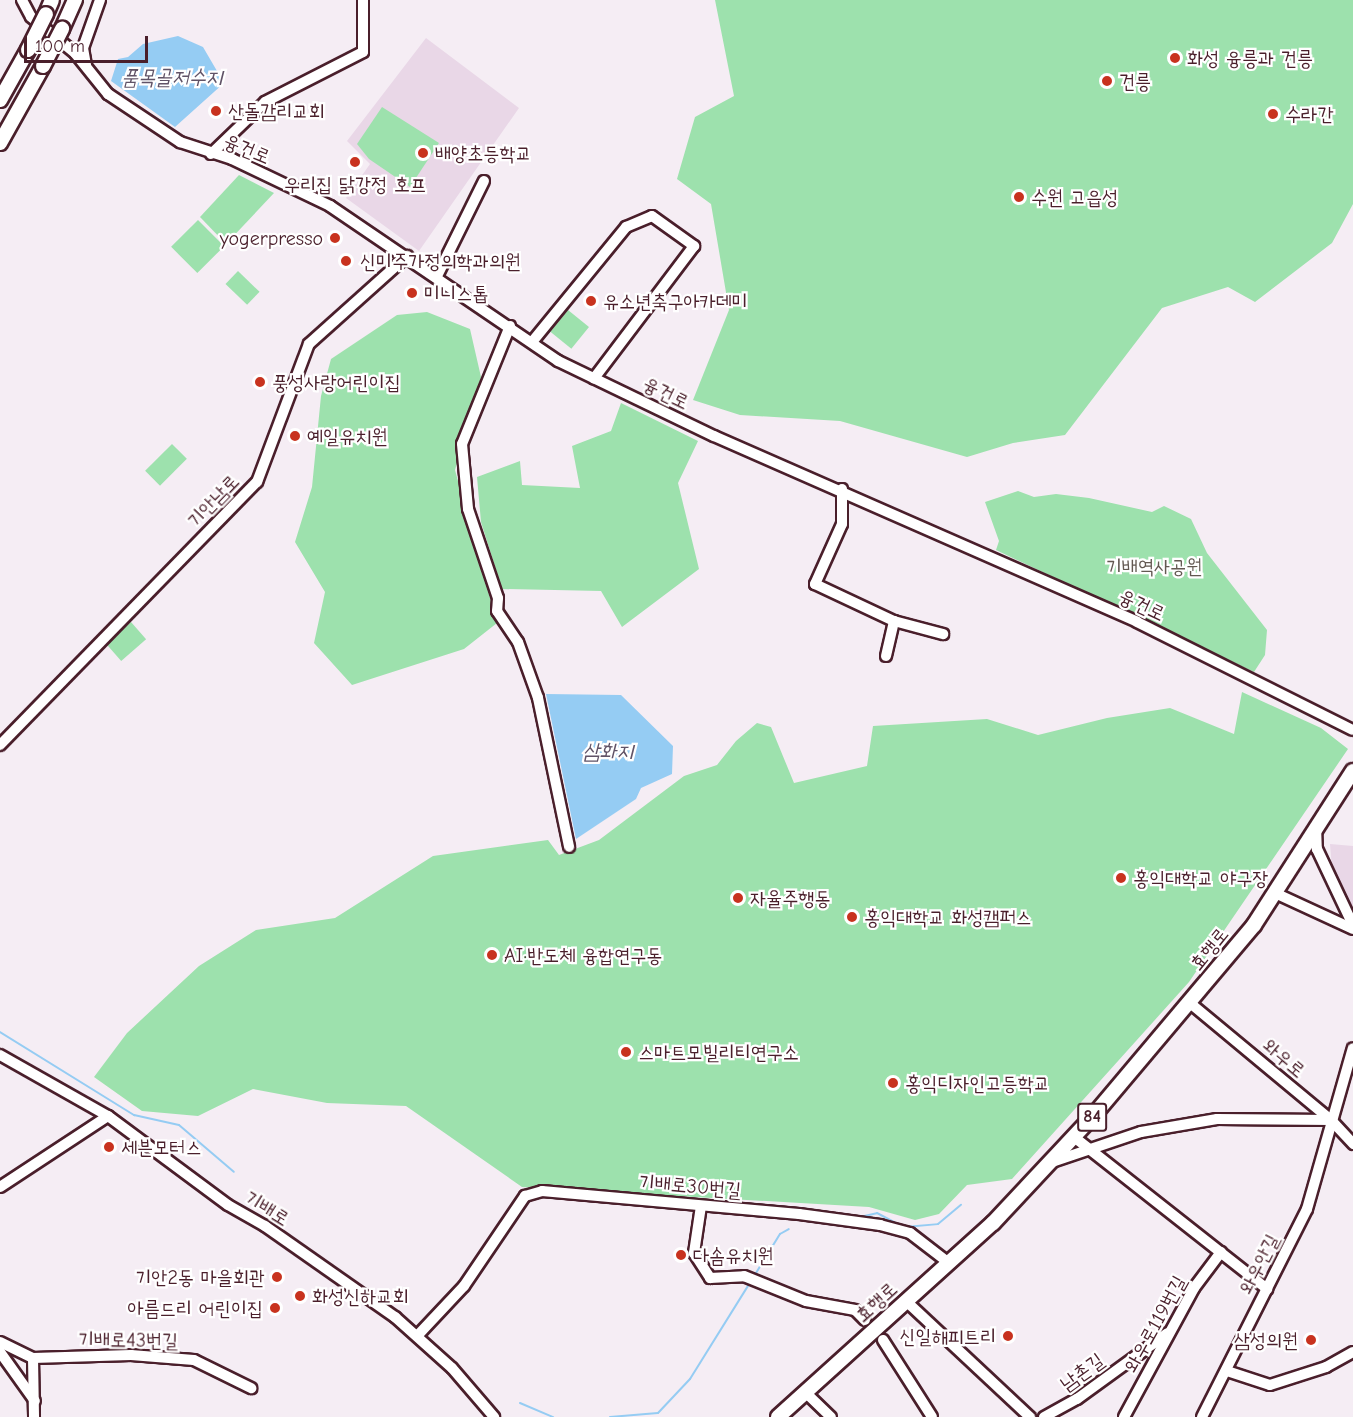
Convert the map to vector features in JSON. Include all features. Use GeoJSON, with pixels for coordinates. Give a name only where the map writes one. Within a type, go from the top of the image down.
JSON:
{"type":"FeatureCollection","features":[{"type":"Feature","properties":{"kind":"main road"},"geometry":{"type":"LineString","coordinates":[[0,100],[52,0]]}},
{"type":"Feature","properties":{"kind":"main road"},"geometry":{"type":"LineString","coordinates":[[0,143],[43,66],[75,0]]}},
{"type":"Feature","properties":{"kind":"main road","name":"효행로"},"geometry":{"type":"LineString","coordinates":[[778,1417],[993,1223],[1074,1137],[1190,1003],[1275,892],[1316,825],[1353,771]]}},
{"type":"Feature","properties":{"kind":"street","name":"융건로"},"geometry":{"type":"LineString","coordinates":[[22,0],[31,17],[75,53],[86,69],[118,100],[180,142],[232,159],[330,206],[437,276],[558,361],[714,436],[842,489],[1137,622],[1349,728]]}},
{"type":"Feature","properties":{"kind":"street"},"geometry":{"type":"LineString","coordinates":[[86,69],[83,48],[100,0]]}},
{"type":"Feature","properties":{"kind":"street"},"geometry":{"type":"LineString","coordinates":[[211,154],[266,102],[363,52],[363,0]]}},
{"type":"Feature","properties":{"kind":"street"},"geometry":{"type":"LineString","coordinates":[[437,276],[484,181]]}},
{"type":"Feature","properties":{"kind":"street"},"geometry":{"type":"LineString","coordinates":[[532,342],[626,227],[652,216],[694,246],[594,378]]}},
{"type":"Feature","properties":{"kind":"street","name":"기안남로"},"geometry":{"type":"LineString","coordinates":[[0,745],[257,482],[309,344],[407,256]]}},
{"type":"Feature","properties":{"kind":"street"},"geometry":{"type":"LineString","coordinates":[[510,326],[462,444],[468,509],[498,598],[497,611],[518,642],[538,698],[568,847]]}},
{"type":"Feature","properties":{"kind":"street"},"geometry":{"type":"LineString","coordinates":[[842,489],[842,524],[815,584],[894,621],[943,634]]}},
{"type":"Feature","properties":{"kind":"street"},"geometry":{"type":"LineString","coordinates":[[886,656],[894,621]]}},
{"type":"Feature","properties":{"kind":"street"},"geometry":{"type":"LineString","coordinates":[[1349,728],[1353,737]]}},
{"type":"Feature","properties":{"kind":"street"},"geometry":{"type":"LineString","coordinates":[[1316,825],[1317,849],[1353,927]]}},
{"type":"Feature","properties":{"kind":"street"},"geometry":{"type":"LineString","coordinates":[[1275,892],[1353,927]]}},
{"type":"Feature","properties":{"kind":"street","name":"와우로"},"geometry":{"type":"LineString","coordinates":[[1190,1003],[1330,1120],[1353,1144]]}},
{"type":"Feature","properties":{"kind":"street","name":"와우안길"},"geometry":{"type":"LineString","coordinates":[[1202,1417],[1307,1209],[1330,1120],[1353,1048]]}},
{"type":"Feature","properties":{"kind":"street","name":"기배로"},"geometry":{"type":"LineString","coordinates":[[0,1055],[108,1116],[228,1205],[322,1264],[418,1335],[494,1417]]}},
{"type":"Feature","properties":{"kind":"street"},"geometry":{"type":"LineString","coordinates":[[0,1187],[108,1116]]}},
{"type":"Feature","properties":{"kind":"street"},"geometry":{"type":"LineString","coordinates":[[1049,1163],[1141,1131],[1217,1119],[1330,1120]]}},
{"type":"Feature","properties":{"kind":"street"},"geometry":{"type":"LineString","coordinates":[[1074,1137],[1267,1289]]}},
{"type":"Feature","properties":{"kind":"street","name":"기배로30번길"},"geometry":{"type":"LineString","coordinates":[[418,1335],[464,1286],[525,1197],[542,1191],[880,1226],[910,1233],[949,1263]]}},
{"type":"Feature","properties":{"kind":"street"},"geometry":{"type":"LineString","coordinates":[[701,1206],[694,1253],[710,1278],[744,1276],[806,1301],[855,1310],[865,1320]]}},
{"type":"Feature","properties":{"kind":"street","name":"와우로119번길"},"geometry":{"type":"LineString","coordinates":[[1124,1417],[1169,1332],[1221,1252]]}},
{"type":"Feature","properties":{"kind":"street"},"geometry":{"type":"LineString","coordinates":[[906,1301],[1029,1417]]}},
{"type":"Feature","properties":{"kind":"street","name":"남촌길"},"geometry":{"type":"LineString","coordinates":[[1044,1417],[1077,1399],[1169,1332]]}},
{"type":"Feature","properties":{"kind":"street"},"geometry":{"type":"LineString","coordinates":[[883,1340],[925,1415]]}},
{"type":"Feature","properties":{"kind":"street"},"geometry":{"type":"LineString","coordinates":[[0,1342],[33,1358],[34,1417]]}},
{"type":"Feature","properties":{"kind":"street"},"geometry":{"type":"LineString","coordinates":[[0,1352],[35,1401]]}},
{"type":"Feature","properties":{"kind":"street"},"geometry":{"type":"LineString","coordinates":[[1227,1371],[1270,1385],[1326,1367],[1353,1352]]}},
{"type":"Feature","properties":{"kind":"street","name":"기배로43번길"},"geometry":{"type":"LineString","coordinates":[[33,1358],[131,1355],[194,1360],[251,1388]]}},
{"type":"Feature","properties":{"kind":"street"},"geometry":{"type":"LineString","coordinates":[[805,1392],[831,1417]]}},
{"type":"Feature","properties":{"kind":"shaded area","name":"배양초등학교"},"geometry":{"type":"Polygon","coordinates":[[[426,38],[519,108],[419,251],[346,198],[370,164],[347,141],[426,38]]]}},
{"type":"Feature","properties":{"kind":"shaded area"},"geometry":{"type":"Polygon","coordinates":[[[1330,844],[1353,846],[1353,915],[1332,869],[1330,844]]]}},
{"type":"Feature","properties":{"kind":"green space"},"geometry":{"type":"Polygon","coordinates":[[[715,0],[1353,0],[1353,204],[1332,243],[1255,302],[1228,287],[1162,308],[1065,435],[1013,443],[967,457],[840,421],[740,415],[693,400],[729,310],[711,204],[677,179],[695,117],[734,96],[715,0]]]}},
{"type":"Feature","properties":{"kind":"green space"},"geometry":{"type":"Polygon","coordinates":[[[382,107],[439,143],[410,187],[369,159],[357,144],[382,107]]]}},
{"type":"Feature","properties":{"kind":"green space"},"geometry":{"type":"Polygon","coordinates":[[[239,175],[274,193],[226,244],[200,217],[239,175]]]}},
{"type":"Feature","properties":{"kind":"green space"},"geometry":{"type":"Polygon","coordinates":[[[198,220],[224,246],[197,273],[171,247],[198,220]]]}},
{"type":"Feature","properties":{"kind":"green space"},"geometry":{"type":"Polygon","coordinates":[[[238,271],[260,292],[247,305],[225,284],[238,271]]]}},
{"type":"Feature","properties":{"kind":"green space"},"geometry":{"type":"Polygon","coordinates":[[[568,310],[589,327],[571,349],[550,332],[568,310]]]}},
{"type":"Feature","properties":{"kind":"green space"},"geometry":{"type":"Polygon","coordinates":[[[427,312],[470,329],[481,377],[455,470],[497,623],[464,649],[352,685],[314,643],[325,592],[295,542],[312,487],[321,396],[331,359],[397,315],[427,312]]]}},
{"type":"Feature","properties":{"kind":"green space"},"geometry":{"type":"Polygon","coordinates":[[[621,403],[698,441],[678,483],[699,569],[622,627],[601,591],[502,589],[481,522],[477,477],[520,461],[522,485],[580,488],[572,446],[611,431],[621,403]]]}},
{"type":"Feature","properties":{"kind":"green space"},"geometry":{"type":"Polygon","coordinates":[[[172,444],[187,459],[160,486],[145,471],[172,444]]]}},
{"type":"Feature","properties":{"kind":"green space","name":"기배역사공원"},"geometry":{"type":"Polygon","coordinates":[[[1018,491],[1034,497],[1056,494],[1089,498],[1152,512],[1164,506],[1191,519],[1207,553],[1267,630],[1265,655],[1254,672],[996,550],[999,541],[985,502],[1018,491]]]}},
{"type":"Feature","properties":{"kind":"green space"},"geometry":{"type":"Polygon","coordinates":[[[131,622],[146,639],[121,661],[106,644],[131,622]]]}},
{"type":"Feature","properties":{"kind":"green space"},"geometry":{"type":"Polygon","coordinates":[[[1242,692],[1321,728],[1348,749],[1189,982],[1012,1179],[967,1185],[939,1214],[915,1220],[869,1207],[522,1187],[406,1106],[327,1103],[253,1089],[198,1116],[142,1111],[94,1077],[127,1033],[199,966],[256,930],[335,918],[433,856],[548,840],[559,855],[599,840],[684,776],[717,765],[736,741],[757,723],[771,727],[794,783],[867,766],[873,726],[987,719],[1038,735],[1107,718],[1170,708],[1234,734],[1242,692]]]}},
{"type":"Feature","properties":{"kind":"water","name":"품목골저수지"},"geometry":{"type":"Polygon","coordinates":[[[178,36],[203,47],[224,83],[175,127],[111,81],[118,59],[128,57],[143,44],[178,36]]]}},
{"type":"Feature","properties":{"kind":"water","name":"삼화지"},"geometry":{"type":"Polygon","coordinates":[[[546,694],[621,695],[673,746],[672,774],[641,788],[636,799],[576,839],[546,694]]]}},
{"type":"Feature","properties":{"kind":"waterway"},"geometry":{"type":"LineString","coordinates":[[0,1032],[134,1115],[179,1125],[234,1172]]}},
{"type":"Feature","properties":{"kind":"waterway"},"geometry":{"type":"LineString","coordinates":[[905,1227],[938,1224],[961,1205]]}},
{"type":"Feature","properties":{"kind":"waterway"},"geometry":{"type":"LineString","coordinates":[[860,1217],[877,1213],[900,1225]]}},
{"type":"Feature","properties":{"kind":"waterway"},"geometry":{"type":"LineString","coordinates":[[756,1273],[780,1234],[789,1229]]}},
{"type":"Feature","properties":{"kind":"waterway"},"geometry":{"type":"LineString","coordinates":[[610,1417],[658,1413],[690,1379],[748,1286]]}},
{"type":"Feature","properties":{"kind":"waterway"},"geometry":{"type":"LineString","coordinates":[[520,1403],[553,1417]]}},
{"type":"Feature","properties":{"kind":"place","name":"화성 융릉과 건릉"},"geometry":{"type":"Point","coordinates":[1175,58]}},
{"type":"Feature","properties":{"kind":"place","name":"건릉"},"geometry":{"type":"Point","coordinates":[1107,81]}},
{"type":"Feature","properties":{"kind":"place","name":"산돌감리교회"},"geometry":{"type":"Point","coordinates":[216,111]}},
{"type":"Feature","properties":{"kind":"place","name":"수라간"},"geometry":{"type":"Point","coordinates":[1273,114]}},
{"type":"Feature","properties":{"kind":"place","name":"배양초등학교"},"geometry":{"type":"Point","coordinates":[423,153]}},
{"type":"Feature","properties":{"kind":"place","name":"우리집 닭강정 호프"},"geometry":{"type":"Point","coordinates":[355,162]}},
{"type":"Feature","properties":{"kind":"place","name":"수원 고읍성"},"geometry":{"type":"Point","coordinates":[1019,197]}},
{"type":"Feature","properties":{"kind":"place","name":"yogerpresso"},"geometry":{"type":"Point","coordinates":[335,238]}},
{"type":"Feature","properties":{"kind":"place","name":"신미주가정의학과의원"},"geometry":{"type":"Point","coordinates":[346,261]}},
{"type":"Feature","properties":{"kind":"place","name":"미니스톱"},"geometry":{"type":"Point","coordinates":[412,293]}},
{"type":"Feature","properties":{"kind":"place","name":"유소년축구아카데미"},"geometry":{"type":"Point","coordinates":[591,301]}},
{"type":"Feature","properties":{"kind":"place","name":"풍성사랑어린이집"},"geometry":{"type":"Point","coordinates":[260,382]}},
{"type":"Feature","properties":{"kind":"place","name":"예일유치원"},"geometry":{"type":"Point","coordinates":[295,436]}},
{"type":"Feature","properties":{"kind":"place","name":"홍익대학교 야구장"},"geometry":{"type":"Point","coordinates":[1121,878]}},
{"type":"Feature","properties":{"kind":"place","name":"자율주행동"},"geometry":{"type":"Point","coordinates":[738,898]}},
{"type":"Feature","properties":{"kind":"place","name":"홍익대학교 화성캠퍼스"},"geometry":{"type":"Point","coordinates":[852,917]}},
{"type":"Feature","properties":{"kind":"place","name":"AI·반도체 융합연구동"},"geometry":{"type":"Point","coordinates":[492,955]}},
{"type":"Feature","properties":{"kind":"place","name":"스마트모빌리티연구소"},"geometry":{"type":"Point","coordinates":[626,1052]}},
{"type":"Feature","properties":{"kind":"place","name":"홍익디자인고등학교"},"geometry":{"type":"Point","coordinates":[893,1083]}},
{"type":"Feature","properties":{"kind":"place","name":"세븐모터스"},"geometry":{"type":"Point","coordinates":[109,1147]}},
{"type":"Feature","properties":{"kind":"place","name":"다솜유치원"},"geometry":{"type":"Point","coordinates":[681,1255]}},
{"type":"Feature","properties":{"kind":"place","name":"기안2동 마을회관"},"geometry":{"type":"Point","coordinates":[277,1277]}},
{"type":"Feature","properties":{"kind":"place","name":"화성신하교회"},"geometry":{"type":"Point","coordinates":[300,1296]}},
{"type":"Feature","properties":{"kind":"place","name":"아름드리 어린이집"},"geometry":{"type":"Point","coordinates":[275,1308]}},
{"type":"Feature","properties":{"kind":"place","name":"신일해피트리"},"geometry":{"type":"Point","coordinates":[1008,1336]}},
{"type":"Feature","properties":{"kind":"place","name":"삼성의원"},"geometry":{"type":"Point","coordinates":[1311,1340]}}]}
